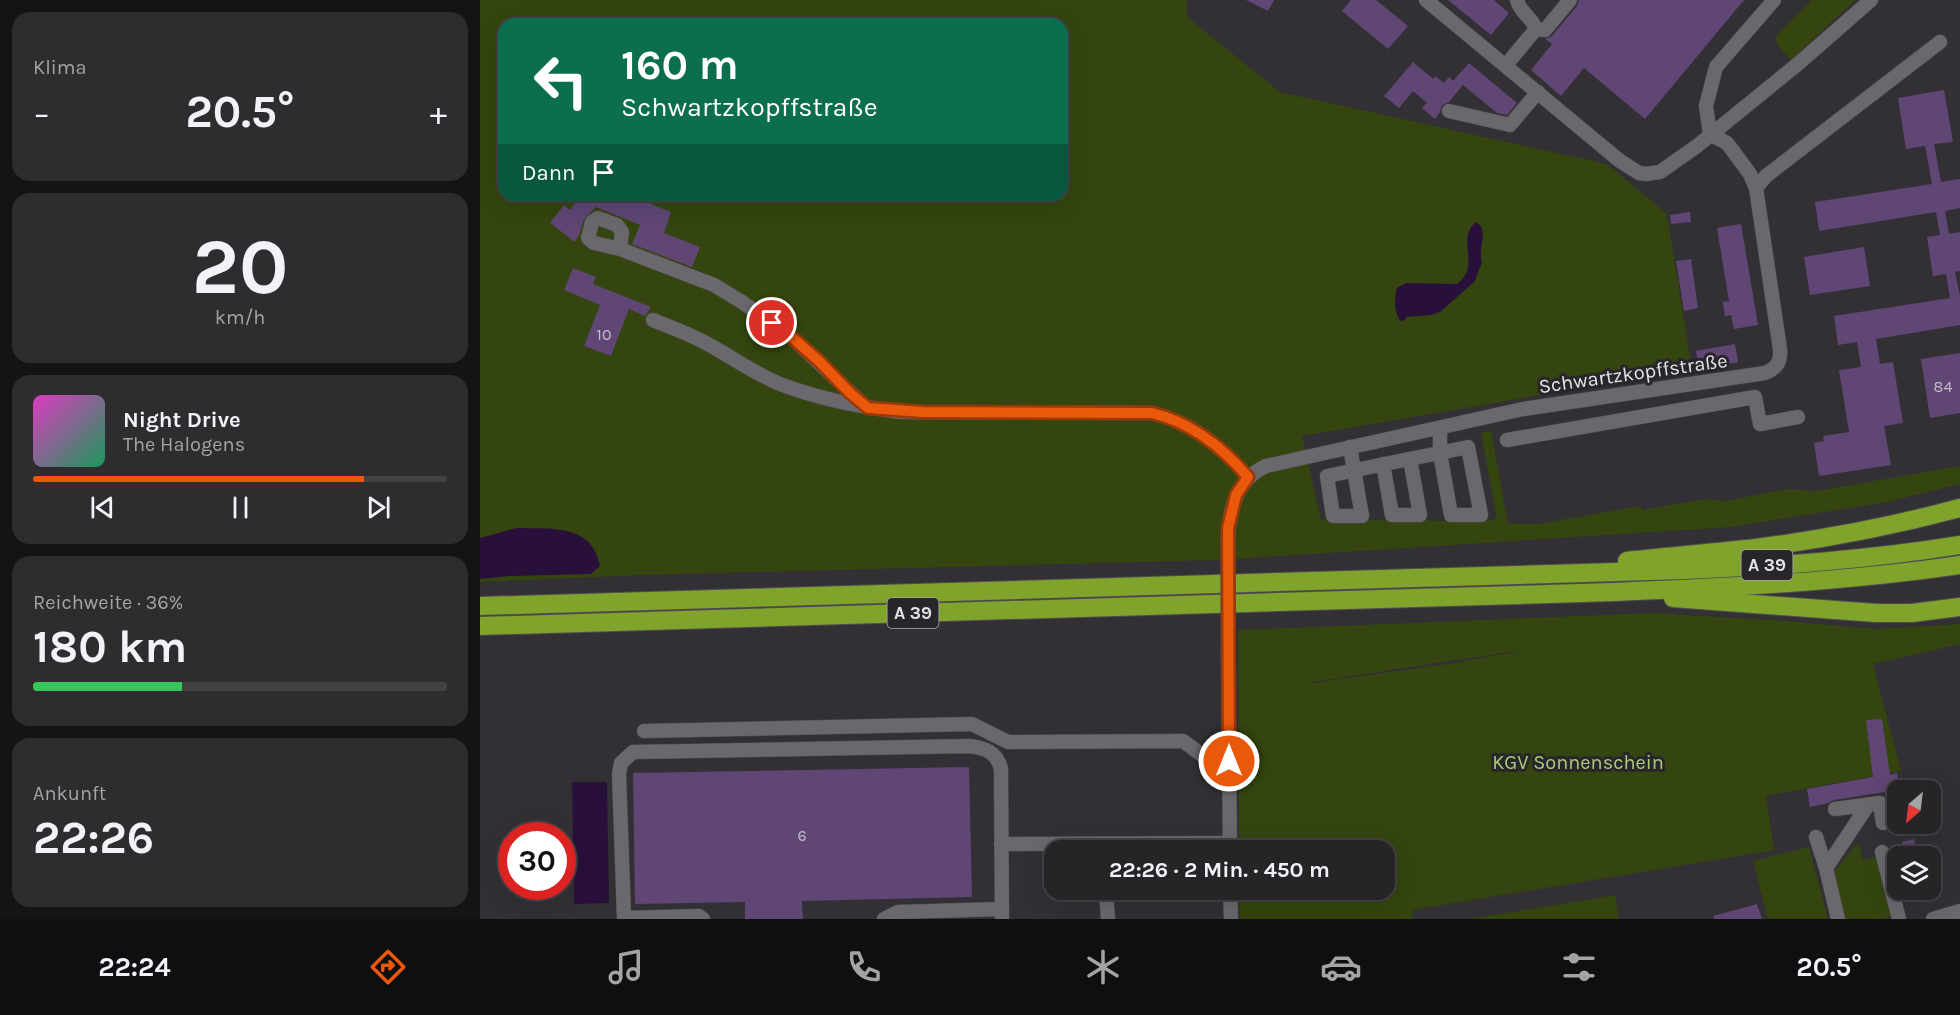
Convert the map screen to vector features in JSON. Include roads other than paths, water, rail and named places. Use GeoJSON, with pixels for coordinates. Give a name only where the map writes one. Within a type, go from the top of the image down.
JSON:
{"type":"FeatureCollection","features":[{"type":"Feature","properties":{"kind":"highway"},"geometry":{"type":"LineString","coordinates":[[1573,573],[1628,561],[1756,548],[1808,540],[1960,508]]}},
{"type":"Feature","properties":{"kind":"highway","name":"A 39"},"geometry":{"type":"LineString","coordinates":[[480,606],[1748,567],[1889,555],[1960,545]]}},
{"type":"Feature","properties":{"kind":"highway","name":"A 39"},"geometry":{"type":"LineString","coordinates":[[480,626],[1614,592],[1797,584],[1909,573],[1960,565]]}},
{"type":"Feature","properties":{"kind":"highway"},"geometry":{"type":"LineString","coordinates":[[1614,592],[1699,601],[1876,613],[1912,613],[1960,607]]}},
{"type":"Feature","properties":{"kind":"street"},"geometry":{"type":"LineString","coordinates":[[1426,0],[1620,161],[1639,173],[1646,174],[1660,172],[1697,146],[1799,63],[1871,0]]}},
{"type":"Feature","properties":{"kind":"street"},"geometry":{"type":"LineString","coordinates":[[1517,0],[1519,8],[1533,21],[1536,29]]}},
{"type":"Feature","properties":{"kind":"street"},"geometry":{"type":"LineString","coordinates":[[1536,29],[1545,30],[1570,0]]}},
{"type":"Feature","properties":{"kind":"street"},"geometry":{"type":"LineString","coordinates":[[1710,134],[1706,106],[1716,67],[1773,0]]}},
{"type":"Feature","properties":{"kind":"street"},"geometry":{"type":"LineString","coordinates":[[1506,65],[1536,29]]}},
{"type":"Feature","properties":{"kind":"street"},"geometry":{"type":"LineString","coordinates":[[1756,188],[1766,176],[1940,42]]}},
{"type":"Feature","properties":{"kind":"street"},"geometry":{"type":"LineString","coordinates":[[1449,111],[1510,125],[1538,92]]}},
{"type":"Feature","properties":{"kind":"street","name":"Schwartzkopffstraße"},"geometry":{"type":"LineString","coordinates":[[1248,477],[1257,470],[1283,461],[1407,436],[1491,415],[1765,373],[1774,369],[1781,358],[1756,188],[1750,174],[1727,143],[1710,134]]}},
{"type":"Feature","properties":{"kind":"street"},"geometry":{"type":"LineString","coordinates":[[620,249],[714,285],[742,302],[787,333],[868,408]]}},
{"type":"Feature","properties":{"kind":"street"},"geometry":{"type":"LineString","coordinates":[[653,320],[703,341],[779,383],[811,394],[868,408],[923,412],[1152,413],[1166,416],[1198,433],[1227,455],[1248,477],[1236,495],[1229,518],[1230,840]]}},
{"type":"Feature","properties":{"kind":"street"},"geometry":{"type":"LineString","coordinates":[[1507,441],[1755,397],[1760,424],[1798,417]]}},
{"type":"Feature","properties":{"kind":"street"},"geometry":{"type":"LineString","coordinates":[[1564,403],[1569,429]]}},
{"type":"Feature","properties":{"kind":"street"},"geometry":{"type":"LineString","coordinates":[[1350,447],[1354,470],[1440,453],[1468,447],[1481,514],[1451,515],[1440,453],[1440,428]]}},
{"type":"Feature","properties":{"kind":"street"},"geometry":{"type":"LineString","coordinates":[[1383,464],[1392,516],[1420,515],[1410,459]]}},
{"type":"Feature","properties":{"kind":"street"},"geometry":{"type":"LineString","coordinates":[[644,731],[972,724],[1008,742],[1183,741],[1229,775]]}},
{"type":"Feature","properties":{"kind":"street"},"geometry":{"type":"LineString","coordinates":[[703,919],[699,916],[624,918],[619,774],[621,763],[633,752],[970,746],[983,748],[993,753],[1001,768],[1002,914],[898,912],[884,919]]}},
{"type":"Feature","properties":{"kind":"street"},"geometry":{"type":"LineString","coordinates":[[1834,809],[1880,803],[1883,823]]}},
{"type":"Feature","properties":{"kind":"street"},"geometry":{"type":"LineString","coordinates":[[1826,868],[1868,805]]}},
{"type":"Feature","properties":{"kind":"street"},"geometry":{"type":"LineString","coordinates":[[1816,837],[1838,919]]}},
{"type":"Feature","properties":{"kind":"street"},"geometry":{"type":"LineString","coordinates":[[1000,844],[1044,845]]}},
{"type":"Feature","properties":{"kind":"street"},"geometry":{"type":"LineString","coordinates":[[1882,852],[1899,919]]}},
{"type":"Feature","properties":{"kind":"street"},"geometry":{"type":"LineString","coordinates":[[1107,900],[1108,919]]}},
{"type":"Feature","properties":{"kind":"street"},"geometry":{"type":"LineString","coordinates":[[1230,900],[1231,919]]}},
{"type":"Feature","properties":{"kind":"street"},"geometry":{"type":"LineString","coordinates":[[1933,919],[1960,912]]}},
{"type":"Feature","properties":{"kind":"park label","name":"KGV Sonnenschein"},"geometry":{"type":"Point","coordinates":[1578,762]}}]}
